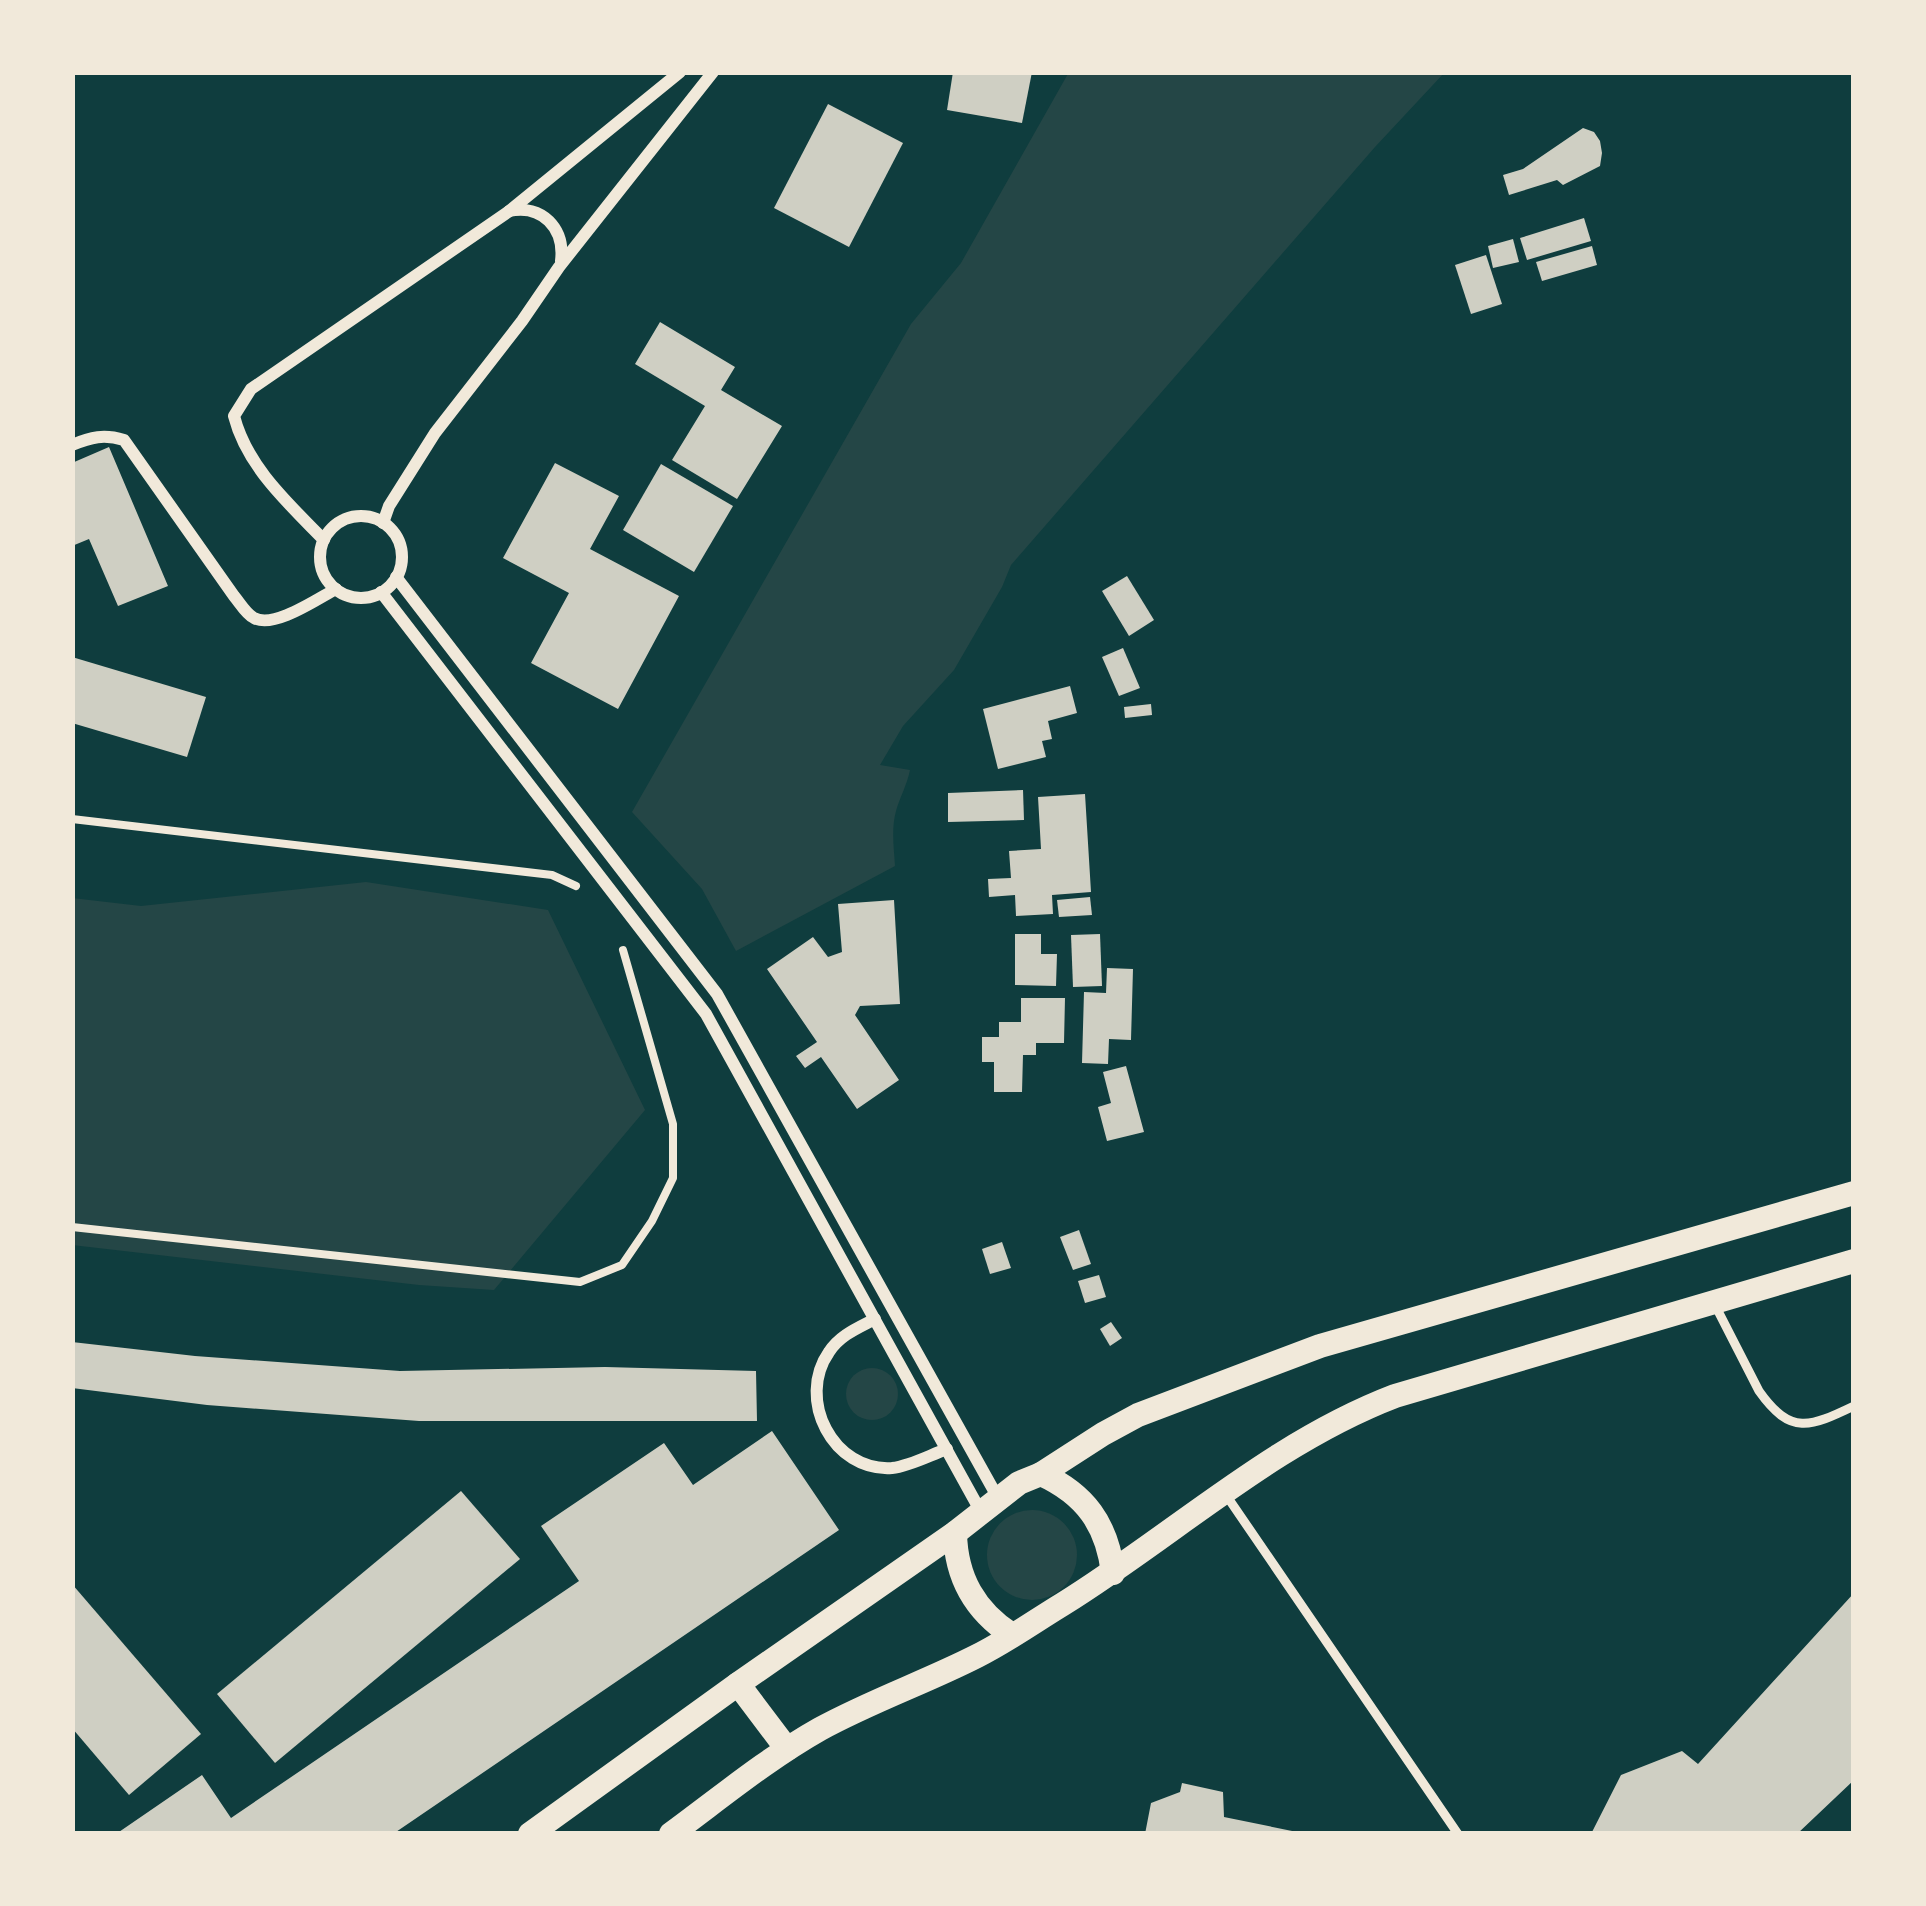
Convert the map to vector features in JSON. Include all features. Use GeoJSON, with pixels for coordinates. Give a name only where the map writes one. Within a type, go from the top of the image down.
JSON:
{"type":"FeatureCollection","features":[{"type":"Feature","properties":{"kind":"main road"},"geometry":{"type":"LineString","coordinates":[[530,1834],[1019,1483],[1138,1415],[1320,1346],[1854,1193]]}},
{"type":"Feature","properties":{"kind":"main road"},"geometry":{"type":"LineString","coordinates":[[671,1834],[787,1749],[850,1714],[981,1654],[1113,1573],[1223,1491],[1355,1411],[1854,1261]]}},
{"type":"Feature","properties":{"kind":"main road"},"geometry":{"type":"LineString","coordinates":[[1040,1474],[1075,1493],[1093,1515],[1106,1538],[1113,1573]]}},
{"type":"Feature","properties":{"kind":"main road"},"geometry":{"type":"LineString","coordinates":[[955,1533],[956,1555],[969,1592],[982,1612],[1012,1635]]}},
{"type":"Feature","properties":{"kind":"main road"},"geometry":{"type":"LineString","coordinates":[[738,1684],[787,1749]]}},
{"type":"Feature","properties":{"kind":"street"},"geometry":{"type":"LineString","coordinates":[[324,540],[270,485],[237,430],[234,416],[240,403],[251,389],[508,212],[680,72]]}},
{"type":"Feature","properties":{"kind":"street"},"geometry":{"type":"LineString","coordinates":[[383,523],[435,433],[713,72]]}},
{"type":"Feature","properties":{"kind":"street"},"geometry":{"type":"LineString","coordinates":[[508,212],[529,210],[548,219],[560,236],[559,267]]}},
{"type":"Feature","properties":{"kind":"street"},"geometry":{"type":"LineString","coordinates":[[72,445],[92,436],[124,440],[251,617],[278,619],[336,589]]}},
{"type":"Feature","properties":{"kind":"street"},"geometry":{"type":"LineString","coordinates":[[350,518],[383,523],[402,551],[396,577],[381,592],[362,598],[336,589],[321,566],[320,553],[330,530],[350,518]]}},
{"type":"Feature","properties":{"kind":"street"},"geometry":{"type":"LineString","coordinates":[[396,577],[717,994],[990,1506]]}},
{"type":"Feature","properties":{"kind":"street"},"geometry":{"type":"LineString","coordinates":[[381,592],[706,1014],[946,1449],[990,1506]]}},
{"type":"Feature","properties":{"kind":"street"},"geometry":{"type":"LineString","coordinates":[[875,1319],[843,1336],[827,1353],[818,1374],[820,1420],[832,1441],[872,1466],[895,1468],[946,1449]]}},
{"type":"Feature","properties":{"kind":"lane"},"geometry":{"type":"LineString","coordinates":[[1713,1302],[1767,1403],[1795,1424],[1808,1426],[1854,1406]]}},
{"type":"Feature","properties":{"kind":"lane"},"geometry":{"type":"LineString","coordinates":[[1223,1491],[1458,1834]]}},
{"type":"Feature","properties":{"kind":"path"},"geometry":{"type":"LineString","coordinates":[[72,819],[552,874],[579,887]]}},
{"type":"Feature","properties":{"kind":"path"},"geometry":{"type":"LineString","coordinates":[[72,1227],[580,1282],[622,1265],[652,1221],[673,1178],[673,1124],[617,930]]}},
{"type":"Feature","properties":{"kind":"shaded area"},"geometry":{"type":"Polygon","coordinates":[[[1069,72],[1445,72],[1011,565],[954,670],[903,726],[880,765],[910,770],[894,818],[895,866],[736,951],[702,889],[632,812],[911,324],[961,263],[1069,72]]]}},
{"type":"Feature","properties":{"kind":"shaded area"},"geometry":{"type":"Polygon","coordinates":[[[366,882],[548,910],[645,1110],[494,1290],[72,1245],[72,898],[141,906],[366,882]]]}},
{"type":"Feature","properties":{"kind":"shaded area"},"geometry":{"type":"Polygon","coordinates":[[[872,1368],[891,1375],[898,1394],[891,1413],[872,1420],[853,1413],[846,1394],[853,1375],[872,1368]]]}},
{"type":"Feature","properties":{"kind":"shaded area"},"geometry":{"type":"Polygon","coordinates":[[[1032,1510],[1049,1513],[1064,1523],[1074,1538],[1074,1572],[1064,1587],[1049,1597],[1032,1600],[1015,1597],[1000,1587],[990,1572],[987,1555],[990,1538],[1000,1523],[1015,1513],[1032,1510]]]}},
{"type":"Feature","properties":{"kind":"building"},"geometry":{"type":"Polygon","coordinates":[[[953,72],[1032,72],[1022,123],[947,110],[953,72]]]}},
{"type":"Feature","properties":{"kind":"building"},"geometry":{"type":"Polygon","coordinates":[[[828,104],[903,143],[849,247],[774,208],[828,104]]]}},
{"type":"Feature","properties":{"kind":"building"},"geometry":{"type":"Polygon","coordinates":[[[1583,128],[1600,141],[1600,166],[1563,185],[1557,180],[1509,195],[1503,175],[1523,169],[1583,128]]]}},
{"type":"Feature","properties":{"kind":"building"},"geometry":{"type":"Polygon","coordinates":[[[1584,218],[1591,241],[1527,260],[1520,238],[1584,218]]]}},
{"type":"Feature","properties":{"kind":"building"},"geometry":{"type":"Polygon","coordinates":[[[1513,239],[1519,262],[1493,268],[1488,246],[1513,239]]]}},
{"type":"Feature","properties":{"kind":"building"},"geometry":{"type":"Polygon","coordinates":[[[1592,246],[1597,265],[1542,281],[1536,262],[1592,246]]]}},
{"type":"Feature","properties":{"kind":"building"},"geometry":{"type":"Polygon","coordinates":[[[1486,255],[1502,304],[1471,314],[1455,265],[1486,255]]]}},
{"type":"Feature","properties":{"kind":"building"},"geometry":{"type":"Polygon","coordinates":[[[660,322],[735,367],[721,390],[782,426],[737,499],[672,460],[705,406],[635,364],[660,322]]]}},
{"type":"Feature","properties":{"kind":"building"},"geometry":{"type":"Polygon","coordinates":[[[109,447],[168,586],[118,606],[89,539],[72,546],[72,463],[109,447]]]}},
{"type":"Feature","properties":{"kind":"building"},"geometry":{"type":"Polygon","coordinates":[[[555,463],[619,496],[590,549],[679,596],[618,709],[531,663],[569,593],[503,558],[555,463]]]}},
{"type":"Feature","properties":{"kind":"building"},"geometry":{"type":"Polygon","coordinates":[[[661,464],[733,506],[694,572],[623,530],[661,464]]]}},
{"type":"Feature","properties":{"kind":"building"},"geometry":{"type":"Polygon","coordinates":[[[1127,576],[1154,620],[1129,636],[1102,591],[1127,576]]]}},
{"type":"Feature","properties":{"kind":"building"},"geometry":{"type":"Polygon","coordinates":[[[1123,648],[1140,688],[1119,696],[1102,657],[1123,648]]]}},
{"type":"Feature","properties":{"kind":"building"},"geometry":{"type":"Polygon","coordinates":[[[72,657],[206,697],[187,757],[72,723],[72,657]]]}},
{"type":"Feature","properties":{"kind":"building"},"geometry":{"type":"Polygon","coordinates":[[[1070,686],[1077,713],[1048,721],[1052,739],[1042,741],[1046,757],[998,769],[983,709],[1070,686]]]}},
{"type":"Feature","properties":{"kind":"building"},"geometry":{"type":"Polygon","coordinates":[[[1151,704],[1152,715],[1125,718],[1124,707],[1151,704]]]}},
{"type":"Feature","properties":{"kind":"building"},"geometry":{"type":"Polygon","coordinates":[[[1023,790],[1024,820],[948,822],[948,793],[1023,790]]]}},
{"type":"Feature","properties":{"kind":"building"},"geometry":{"type":"Polygon","coordinates":[[[1085,794],[1091,892],[1052,895],[1053,914],[1016,916],[1015,895],[989,897],[988,879],[1011,878],[1009,851],[1041,849],[1038,797],[1085,794]]]}},
{"type":"Feature","properties":{"kind":"building"},"geometry":{"type":"Polygon","coordinates":[[[1090,897],[1092,915],[1059,917],[1057,900],[1090,897]]]}},
{"type":"Feature","properties":{"kind":"building"},"geometry":{"type":"Polygon","coordinates":[[[894,900],[900,1004],[860,1006],[855,1015],[899,1080],[857,1109],[821,1057],[805,1068],[796,1056],[817,1042],[767,969],[813,937],[828,957],[842,952],[838,904],[894,900]]]}},
{"type":"Feature","properties":{"kind":"building"},"geometry":{"type":"Polygon","coordinates":[[[1015,934],[1041,934],[1041,954],[1057,954],[1056,986],[1015,985],[1015,934]]]}},
{"type":"Feature","properties":{"kind":"building"},"geometry":{"type":"Polygon","coordinates":[[[1100,934],[1102,986],[1073,987],[1071,935],[1100,934]]]}},
{"type":"Feature","properties":{"kind":"building"},"geometry":{"type":"Polygon","coordinates":[[[1107,968],[1133,969],[1131,1040],[1109,1039],[1108,1064],[1082,1063],[1084,992],[1106,993],[1107,968]]]}},
{"type":"Feature","properties":{"kind":"building"},"geometry":{"type":"Polygon","coordinates":[[[1021,998],[1065,998],[1064,1043],[1036,1043],[1036,1055],[1023,1055],[1022,1092],[994,1092],[994,1062],[982,1062],[982,1037],[999,1037],[999,1022],[1021,1022],[1021,998]]]}},
{"type":"Feature","properties":{"kind":"building"},"geometry":{"type":"Polygon","coordinates":[[[1126,1066],[1144,1132],[1107,1141],[1098,1107],[1111,1103],[1103,1072],[1126,1066]]]}},
{"type":"Feature","properties":{"kind":"building"},"geometry":{"type":"Polygon","coordinates":[[[1079,1230],[1091,1264],[1073,1270],[1060,1237],[1079,1230]]]}},
{"type":"Feature","properties":{"kind":"building"},"geometry":{"type":"Polygon","coordinates":[[[1002,1242],[1011,1268],[990,1274],[982,1249],[1002,1242]]]}},
{"type":"Feature","properties":{"kind":"building"},"geometry":{"type":"Polygon","coordinates":[[[1099,1275],[1106,1297],[1085,1303],[1078,1281],[1099,1275]]]}},
{"type":"Feature","properties":{"kind":"building"},"geometry":{"type":"Polygon","coordinates":[[[1111,1322],[1122,1338],[1110,1346],[1100,1329],[1111,1322]]]}},
{"type":"Feature","properties":{"kind":"building"},"geometry":{"type":"Polygon","coordinates":[[[72,1342],[400,1371],[605,1367],[756,1371],[757,1421],[419,1421],[207,1405],[72,1388],[72,1342]]]}},
{"type":"Feature","properties":{"kind":"building"},"geometry":{"type":"Polygon","coordinates":[[[772,1431],[839,1530],[393,1834],[116,1834],[202,1775],[231,1818],[579,1581],[541,1526],[664,1443],[693,1485],[772,1431]]]}},
{"type":"Feature","properties":{"kind":"building"},"geometry":{"type":"Polygon","coordinates":[[[461,1491],[520,1559],[275,1763],[217,1694],[461,1491]]]}},
{"type":"Feature","properties":{"kind":"building"},"geometry":{"type":"Polygon","coordinates":[[[72,1584],[201,1734],[129,1795],[72,1728],[72,1584]]]}},
{"type":"Feature","properties":{"kind":"building"},"geometry":{"type":"Polygon","coordinates":[[[1854,1593],[1854,1780],[1797,1834],[1591,1834],[1621,1775],[1682,1751],[1698,1764],[1854,1593]]]}},
{"type":"Feature","properties":{"kind":"building"},"geometry":{"type":"Polygon","coordinates":[[[1182,1783],[1223,1792],[1224,1817],[1297,1834],[1145,1834],[1151,1803],[1180,1792],[1182,1783]]]}}]}
